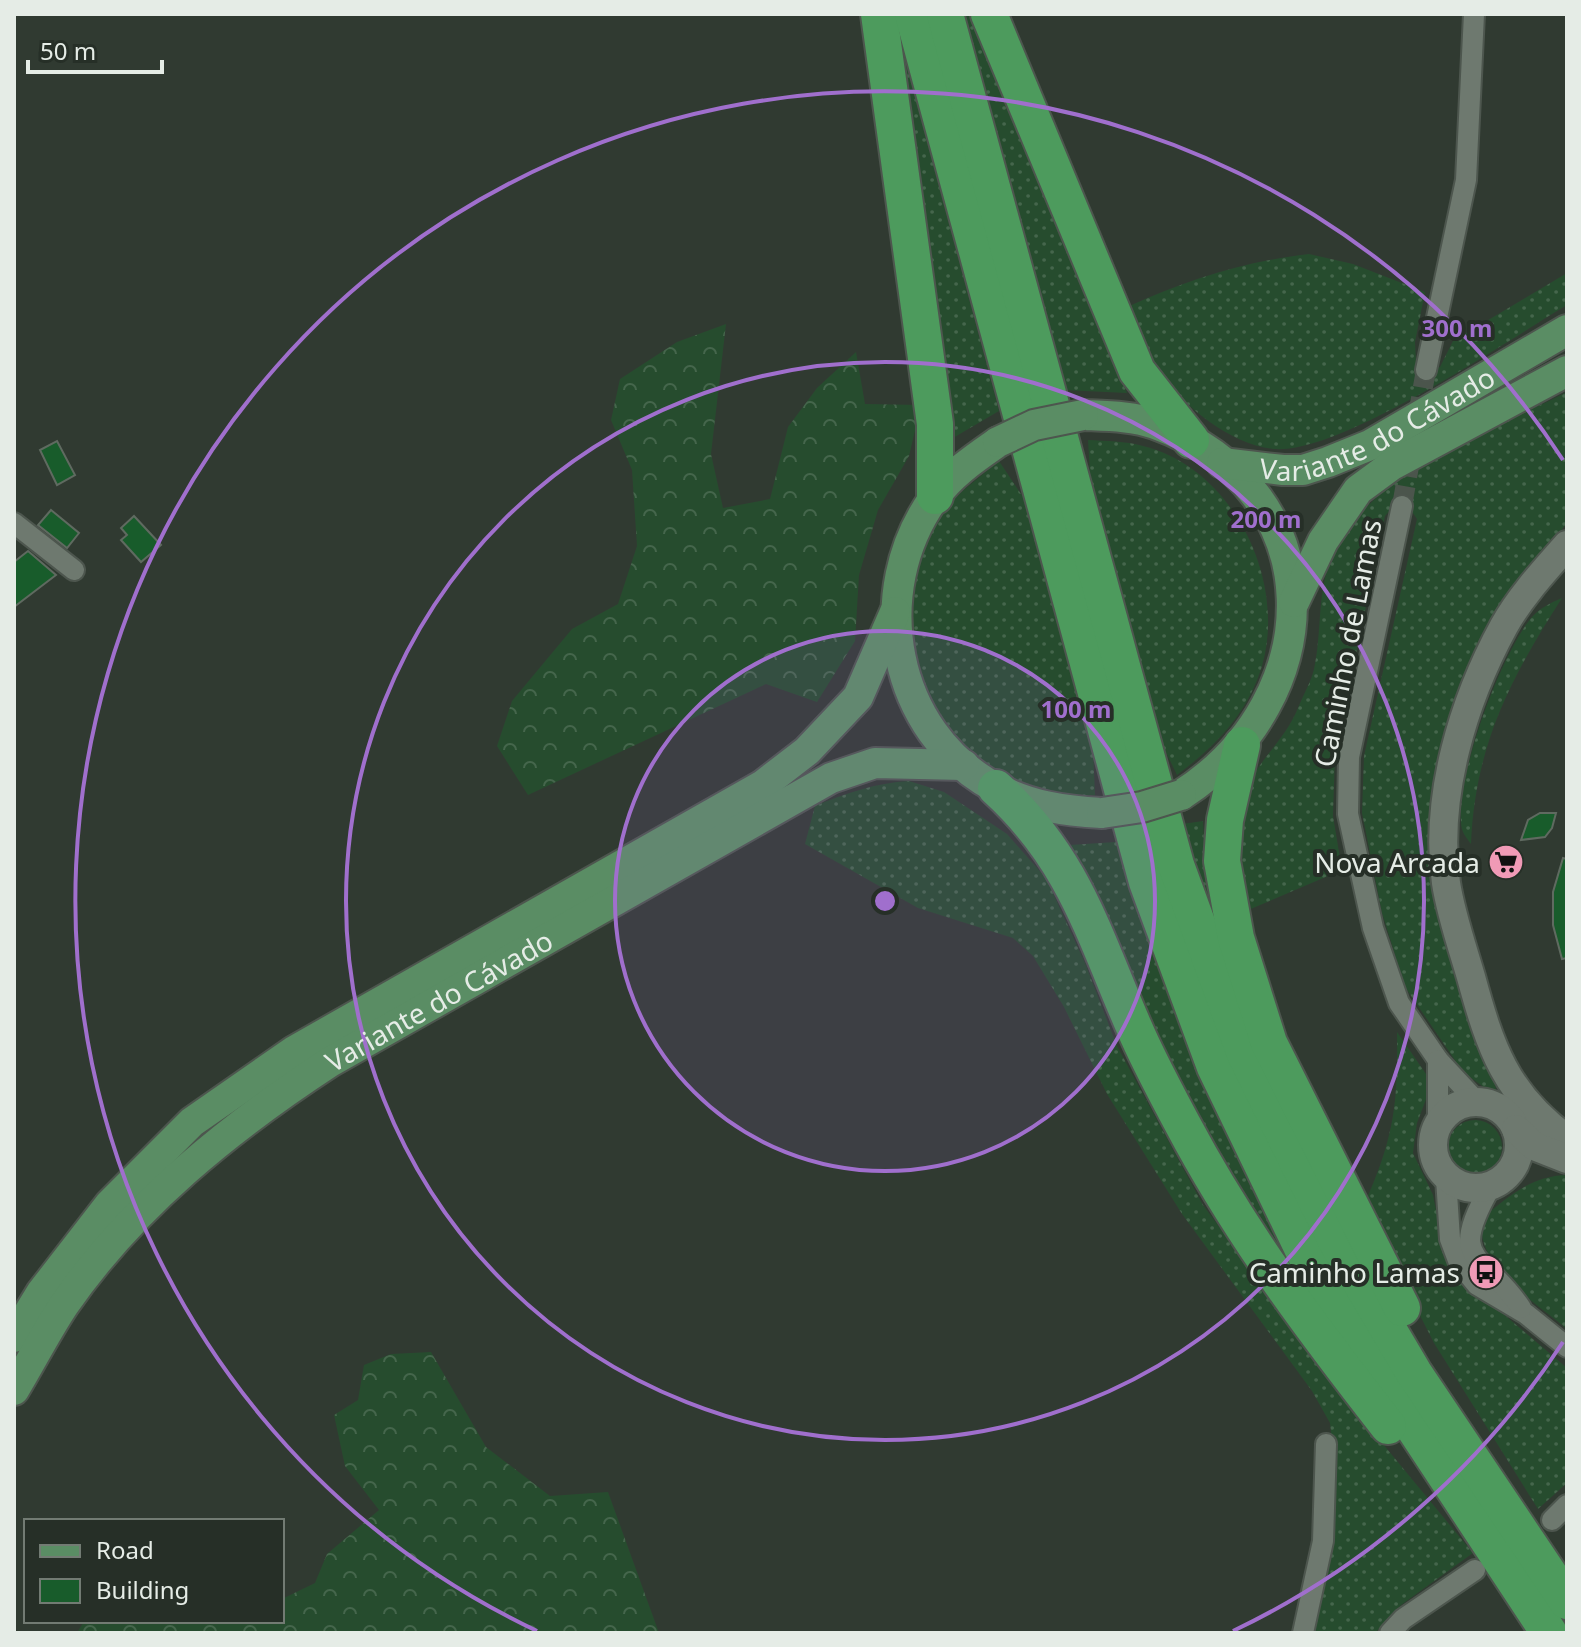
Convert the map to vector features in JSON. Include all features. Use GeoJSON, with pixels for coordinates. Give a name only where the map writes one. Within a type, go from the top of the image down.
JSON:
{"type":"FeatureCollection","features":[{"type":"Feature","properties":{"kind":"highway"},"geometry":{"type":"LineString","coordinates":[[879,14],[935,424],[935,496]]}},
{"type":"Feature","properties":{"kind":"highway"},"geometry":{"type":"LineString","coordinates":[[913,14],[1147,882],[1215,1067],[1305,1254],[1494,1522],[1567,1601]]}},
{"type":"Feature","properties":{"kind":"highway"},"geometry":{"type":"LineString","coordinates":[[945,14],[1176,865],[1245,1054],[1335,1239],[1414,1373],[1549,1633]]}},
{"type":"Feature","properties":{"kind":"highway"},"geometry":{"type":"LineString","coordinates":[[989,14],[1137,371],[1191,440]]}},
{"type":"Feature","properties":{"kind":"highway"},"geometry":{"type":"LineString","coordinates":[[1242,745],[1225,820],[1222,861],[1236,938],[1269,1043],[1441,1383],[1501,1475],[1494,1522]]}},
{"type":"Feature","properties":{"kind":"highway"},"geometry":{"type":"LineString","coordinates":[[996,788],[1029,818],[1054,851],[1099,938],[1134,1029],[1223,1198],[1303,1315],[1437,1492],[1494,1522]]}},
{"type":"Feature","properties":{"kind":"main road","name":"Variante do Cávado"},"geometry":{"type":"LineString","coordinates":[[1222,463],[1303,470],[1328,462],[1370,445],[1567,330]]}},
{"type":"Feature","properties":{"kind":"main road","name":"Variante do Cávado"},"geometry":{"type":"LineString","coordinates":[[1294,604],[1323,541],[1358,490],[1392,465],[1567,371]]}},
{"type":"Feature","properties":{"kind":"main road"},"geometry":{"type":"LineString","coordinates":[[1083,415],[1152,423],[1191,440],[1251,488],[1271,520],[1287,561],[1294,604],[1280,681],[1242,745],[1211,775],[1181,795],[1142,807],[1102,813],[1065,811],[1029,803],[996,788],[964,765],[936,736],[910,690],[901,665],[895,612],[900,571],[914,532],[935,496],[964,466],[998,442],[1034,425],[1083,415]]}},
{"type":"Feature","properties":{"kind":"main road","name":"Variante do Cávado"},"geometry":{"type":"LineString","coordinates":[[14,1337],[41,1293],[110,1204],[192,1122],[294,1051],[763,785],[807,751],[858,697],[895,612]]}},
{"type":"Feature","properties":{"kind":"main road","name":"Variante do Cávado"},"geometry":{"type":"LineString","coordinates":[[14,1390],[64,1305],[123,1233],[195,1160],[261,1107],[330,1062],[831,778],[875,763],[964,765]]}},
{"type":"Feature","properties":{"kind":"street"},"geometry":{"type":"LineString","coordinates":[[1426,370],[1466,180],[1474,14]]}},
{"type":"Feature","properties":{"kind":"street","name":"Caminho de Lamas"},"geometry":{"type":"LineString","coordinates":[[1402,506],[1349,757],[1348,814],[1373,928],[1399,1003],[1438,1060],[1499,1114]]}},
{"type":"Feature","properties":{"kind":"street"},"geometry":{"type":"LineString","coordinates":[[14,523],[74,570]]}},
{"type":"Feature","properties":{"kind":"street"},"geometry":{"type":"LineString","coordinates":[[1567,545],[1505,625],[1472,695],[1451,773],[1445,820],[1446,884],[1482,1017],[1504,1073],[1541,1120],[1567,1139]]}},
{"type":"Feature","properties":{"kind":"street"},"geometry":{"type":"LineString","coordinates":[[1438,1060],[1438,1123],[1432,1151],[1446,1178],[1450,1239],[1459,1263],[1477,1285],[1526,1314],[1567,1347]]}},
{"type":"Feature","properties":{"kind":"street"},"geometry":{"type":"LineString","coordinates":[[1504,1073],[1499,1114],[1519,1143],[1501,1179],[1471,1222],[1469,1239],[1486,1272],[1513,1296],[1526,1314]]}},
{"type":"Feature","properties":{"kind":"street"},"geometry":{"type":"LineString","coordinates":[[1438,1123],[1449,1111],[1499,1114],[1534,1146],[1567,1159],[1476,1189],[1446,1178]]}},
{"type":"Feature","properties":{"kind":"street"},"geometry":{"type":"LineString","coordinates":[[1303,1633],[1323,1541],[1326,1444]]}},
{"type":"Feature","properties":{"kind":"street"},"geometry":{"type":"LineString","coordinates":[[1552,1520],[1567,1505]]}},
{"type":"Feature","properties":{"kind":"street"},"geometry":{"type":"LineString","coordinates":[[1390,1633],[1403,1619],[1475,1570]]}},
{"type":"Feature","properties":{"kind":"green space"},"geometry":{"type":"Polygon","coordinates":[[[893,14],[999,411],[953,438],[893,14]]]}},
{"type":"Feature","properties":{"kind":"green space"},"geometry":{"type":"Polygon","coordinates":[[[960,14],[972,14],[983,37],[1081,287],[1127,393],[1064,390],[960,14]]]}},
{"type":"Feature","properties":{"kind":"green space"},"geometry":{"type":"Polygon","coordinates":[[[1309,254],[1353,264],[1425,292],[1415,342],[1416,362],[1427,370],[1440,367],[1453,341],[1567,273],[1567,305],[1422,393],[1339,434],[1303,446],[1274,449],[1258,446],[1210,422],[1169,386],[1150,358],[1127,307],[1216,273],[1309,254]]]}},
{"type":"Feature","properties":{"kind":"green space"},"geometry":{"type":"Polygon","coordinates":[[[726,324],[711,454],[723,508],[770,499],[788,427],[817,388],[856,352],[865,404],[921,405],[909,456],[878,510],[859,575],[855,641],[817,702],[766,684],[528,795],[497,746],[512,701],[572,629],[618,604],[637,546],[632,470],[611,420],[620,379],[677,342],[726,324]]]}},
{"type":"Feature","properties":{"kind":"green space"},"geometry":{"type":"Polygon","coordinates":[[[1567,392],[1567,523],[1533,566],[1439,772],[1494,1071],[1496,1091],[1489,1091],[1463,1072],[1405,987],[1382,913],[1362,813],[1364,756],[1417,519],[1411,510],[1392,508],[1385,516],[1335,754],[1333,816],[1342,870],[1246,911],[1239,841],[1242,805],[1254,774],[1289,726],[1311,679],[1326,574],[1346,531],[1370,504],[1432,459],[1567,392]]]}},
{"type":"Feature","properties":{"kind":"green space"},"geometry":{"type":"Polygon","coordinates":[[[1088,440],[1143,446],[1175,458],[1203,478],[1227,503],[1246,532],[1259,564],[1267,598],[1268,633],[1256,683],[1239,714],[1217,741],[1177,775],[1158,736],[1091,489],[1088,440]]]}},
{"type":"Feature","properties":{"kind":"green space"},"geometry":{"type":"Polygon","coordinates":[[[999,461],[1025,500],[1093,749],[1095,795],[1062,794],[1037,789],[993,768],[962,742],[938,710],[920,674],[911,635],[910,595],[919,556],[943,511],[999,461]]]}},
{"type":"Feature","properties":{"kind":"green space"},"geometry":{"type":"Polygon","coordinates":[[[1562,598],[1526,657],[1498,715],[1480,776],[1471,844],[1462,829],[1462,801],[1473,746],[1483,716],[1506,659],[1531,618],[1562,598]]]}},
{"type":"Feature","properties":{"kind":"green space"},"geometry":{"type":"Polygon","coordinates":[[[909,781],[944,792],[1007,834],[1046,878],[1085,963],[1117,1046],[1203,1205],[1359,1415],[1473,1553],[1401,1605],[1375,1633],[1312,1633],[1334,1542],[1335,1474],[1330,1423],[1312,1391],[1182,1214],[1107,1094],[1064,1007],[1033,956],[1013,938],[918,908],[805,844],[815,806],[861,789],[909,781]]]}},
{"type":"Feature","properties":{"kind":"green space"},"geometry":{"type":"Polygon","coordinates":[[[1203,821],[1206,883],[1223,953],[1182,824],[1203,821]]]}},
{"type":"Feature","properties":{"kind":"green space"},"geometry":{"type":"Polygon","coordinates":[[[1116,842],[1200,1077],[1359,1370],[1272,1244],[1182,1094],[1070,845],[1116,842]]]}},
{"type":"Feature","properties":{"kind":"green space"},"geometry":{"type":"Polygon","coordinates":[[[1397,1032],[1426,1074],[1428,1094],[1417,1123],[1413,1153],[1433,1195],[1445,1255],[1454,1272],[1567,1368],[1567,1483],[1538,1509],[1434,1343],[1364,1205],[1382,1160],[1392,1121],[1397,1032]]]}},
{"type":"Feature","properties":{"kind":"green space"},"geometry":{"type":"Polygon","coordinates":[[[1475,1120],[1494,1128],[1502,1147],[1494,1166],[1475,1174],[1456,1166],[1448,1147],[1456,1128],[1475,1120]]]}},
{"type":"Feature","properties":{"kind":"green space"},"geometry":{"type":"Polygon","coordinates":[[[1567,1175],[1567,1329],[1523,1294],[1497,1267],[1487,1252],[1482,1235],[1482,1218],[1531,1183],[1567,1175]]]}},
{"type":"Feature","properties":{"kind":"green space"},"geometry":{"type":"Polygon","coordinates":[[[431,1352],[486,1447],[550,1496],[608,1492],[659,1633],[77,1633],[83,1623],[284,1623],[284,1598],[315,1583],[327,1554],[379,1510],[345,1466],[334,1415],[358,1400],[364,1365],[391,1354],[431,1352]]]}},
{"type":"Feature","properties":{"kind":"building"},"geometry":{"type":"Polygon","coordinates":[[[57,441],[75,475],[57,485],[40,450],[57,441]]]}},
{"type":"Feature","properties":{"kind":"building"},"geometry":{"type":"Polygon","coordinates":[[[51,510],[79,533],[67,548],[38,525],[51,510]]]}},
{"type":"Feature","properties":{"kind":"building"},"geometry":{"type":"Polygon","coordinates":[[[134,516],[161,545],[141,562],[121,540],[127,535],[121,528],[134,516]]]}},
{"type":"Feature","properties":{"kind":"building"},"geometry":{"type":"Polygon","coordinates":[[[28,551],[56,575],[14,607],[14,562],[28,551]]]}},
{"type":"Feature","properties":{"kind":"building"},"geometry":{"type":"Polygon","coordinates":[[[1540,813],[1556,813],[1552,828],[1545,837],[1521,840],[1528,820],[1540,813]]]}},
{"type":"Feature","properties":{"kind":"building"},"geometry":{"type":"Polygon","coordinates":[[[1563,858],[1567,859],[1567,958],[1562,959],[1553,925],[1553,892],[1563,858]]]}},
{"type":"Feature","properties":{"kind":"tunnel"},"geometry":{"type":"LineString","coordinates":[[1402,506],[1426,370]]}},
{"type":"Feature","properties":{"kind":"place","name":"Nova Arcada"},"geometry":{"type":"Point","coordinates":[1506,862]}},
{"type":"Feature","properties":{"kind":"place","name":"Caminho Lamas"},"geometry":{"type":"Point","coordinates":[1486,1272]}}]}
